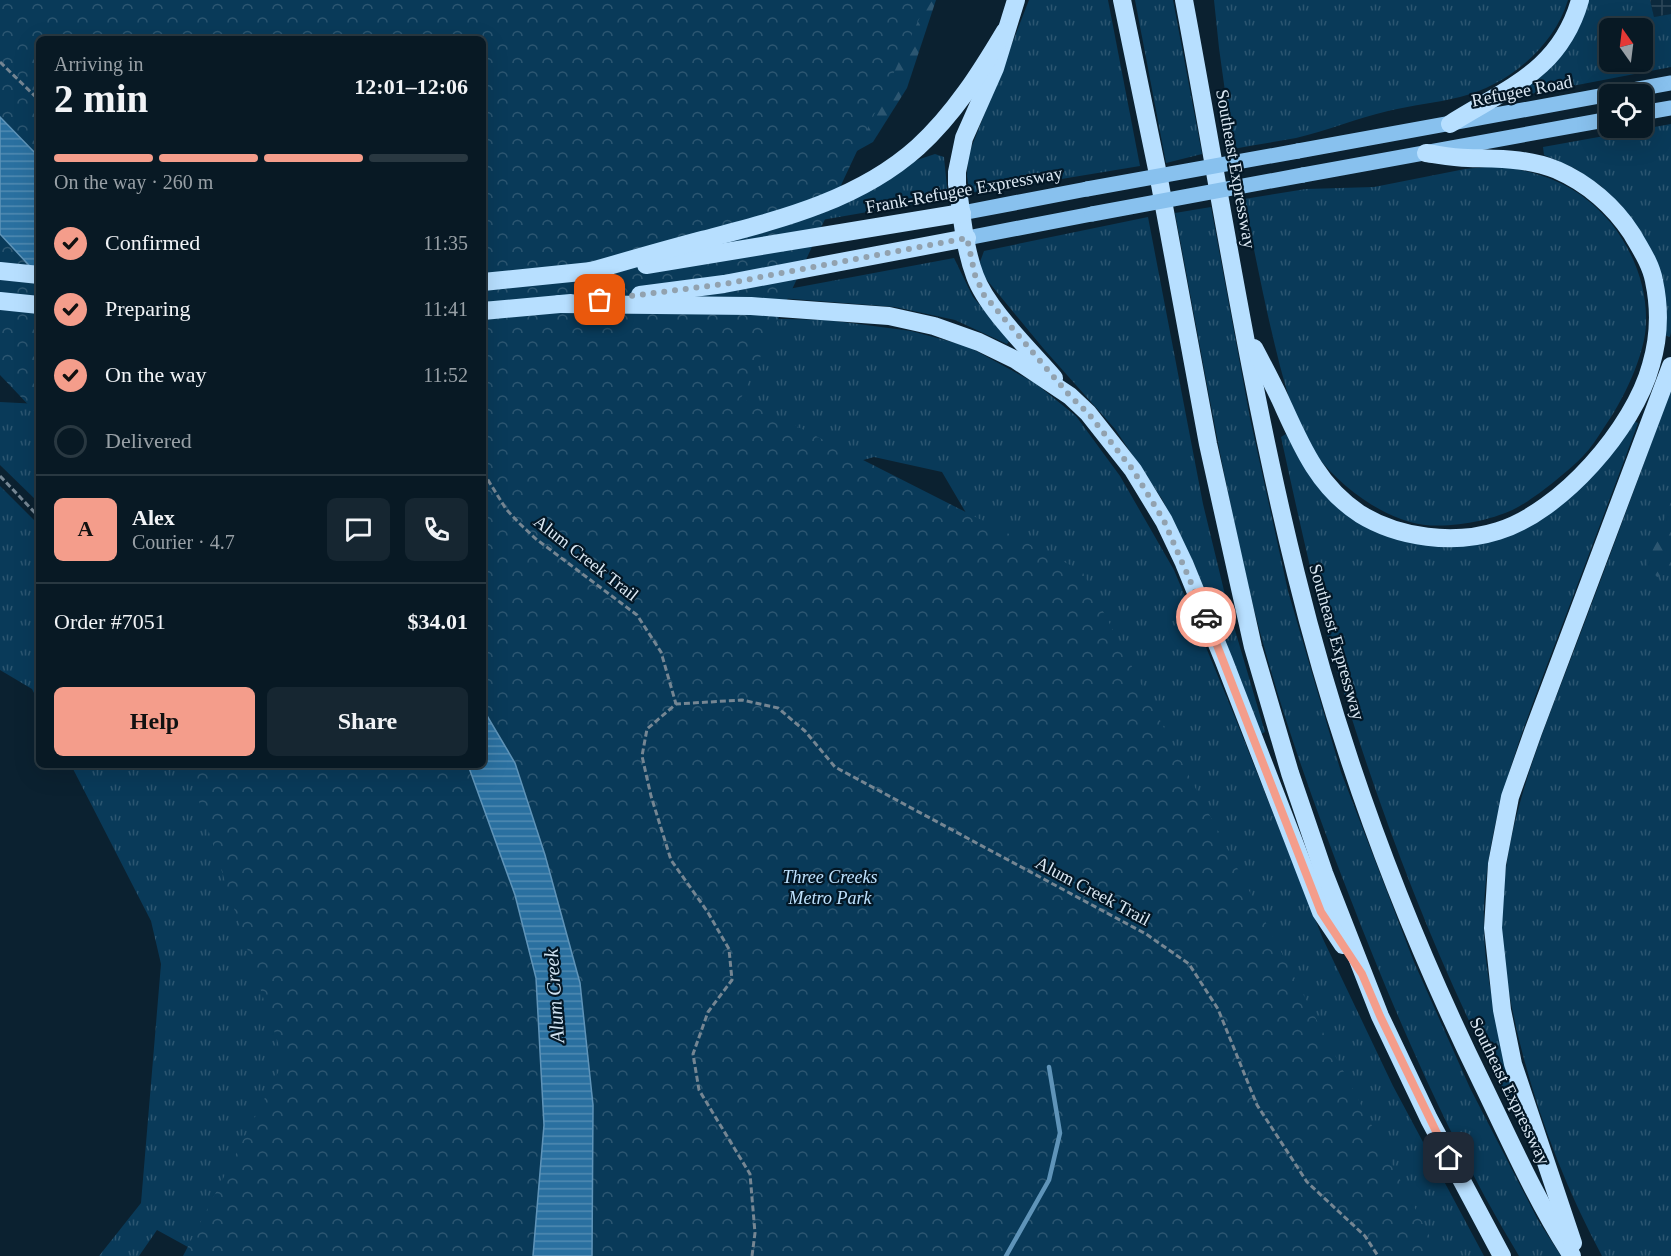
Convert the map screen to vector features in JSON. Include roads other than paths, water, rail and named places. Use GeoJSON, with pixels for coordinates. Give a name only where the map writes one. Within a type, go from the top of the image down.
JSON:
{"type":"FeatureCollection","features":[{"type":"Feature","properties":{"kind":"highway"},"geometry":{"type":"LineString","coordinates":[[1016,0],[995,68],[964,138],[959,158],[957,184],[975,275],[984,295],[1070,396],[1088,413],[1133,470],[1164,521],[1184,563],[1219,650],[1321,912],[1362,974]]}},
{"type":"Feature","properties":{"kind":"highway"},"geometry":{"type":"LineString","coordinates":[[1122,0],[1159,179],[1208,444],[1253,647],[1290,773],[1324,873],[1380,1016],[1430,1119],[1502,1256]]}},
{"type":"Feature","properties":{"kind":"highway","name":"Southeast Expressway"},"geometry":{"type":"LineString","coordinates":[[1184,0],[1267,448],[1305,610],[1338,722],[1382,852],[1446,1007],[1528,1179],[1572,1256]]}},
{"type":"Feature","properties":{"kind":"highway"},"geometry":{"type":"LineString","coordinates":[[1196,62],[1197,0]]}},
{"type":"Feature","properties":{"kind":"highway"},"geometry":{"type":"LineString","coordinates":[[1450,124],[1522,82],[1546,62],[1564,38],[1581,0]]}},
{"type":"Feature","properties":{"kind":"highway"},"geometry":{"type":"LineString","coordinates":[[588,272],[774,221],[817,207],[874,179],[918,147],[954,108],[986,63],[1005,31]]}},
{"type":"Feature","properties":{"kind":"highway"},"geometry":{"type":"LineString","coordinates":[[1243,326],[1310,464],[1340,497],[1359,513],[1399,531],[1426,537],[1464,537],[1498,531],[1536,512],[1561,495],[1583,474],[1624,424],[1641,393],[1651,366],[1657,337],[1658,308],[1654,278],[1642,250],[1625,224],[1605,201],[1580,182],[1558,171],[1513,158],[1467,158],[1426,153]]}},
{"type":"Feature","properties":{"kind":"highway","name":"Frank-Refugee Expressway"},"geometry":{"type":"LineString","coordinates":[[486,282],[662,263],[962,213]]}},
{"type":"Feature","properties":{"kind":"highway"},"geometry":{"type":"LineString","coordinates":[[486,311],[724,284],[967,238]]}},
{"type":"Feature","properties":{"kind":"highway"},"geometry":{"type":"LineString","coordinates":[[0,271],[36,275]]}},
{"type":"Feature","properties":{"kind":"highway"},"geometry":{"type":"LineString","coordinates":[[5,302],[36,305]]}},
{"type":"Feature","properties":{"kind":"highway"},"geometry":{"type":"LineString","coordinates":[[559,304],[751,306],[889,316],[934,326],[978,342],[1016,360],[1070,396]]}},
{"type":"Feature","properties":{"kind":"highway"},"geometry":{"type":"LineString","coordinates":[[1577,1256],[1514,1064],[1502,1010],[1493,928],[1497,864],[1510,796],[1671,366]]}},
{"type":"Feature","properties":{"kind":"main road","name":"Refugee Road"},"geometry":{"type":"LineString","coordinates":[[1450,124],[1671,83]]}},
{"type":"Feature","properties":{"kind":"main road"},"geometry":{"type":"LineString","coordinates":[[1653,111],[1671,108]]}},
{"type":"Feature","properties":{"kind":"main road"},"geometry":{"type":"LineString","coordinates":[[967,238],[1599,121]]}},
{"type":"Feature","properties":{"kind":"main road","name":"Frank-Refugee Expressway"},"geometry":{"type":"LineString","coordinates":[[962,213],[1450,124]]}},
{"type":"Feature","properties":{"kind":"water"},"geometry":{"type":"Polygon","coordinates":[[[0,117],[36,154],[36,273],[0,234],[0,117]]]}},
{"type":"Feature","properties":{"kind":"water","name":"Alum Creek"},"geometry":{"type":"Polygon","coordinates":[[[486,714],[515,763],[545,855],[580,983],[593,1105],[592,1256],[533,1256],[544,1125],[536,978],[515,895],[469,768],[486,768],[486,714]]]}},
{"type":"Feature","properties":{"kind":"waterway"},"geometry":{"type":"LineString","coordinates":[[1006,1256],[1049,1180],[1060,1133],[1049,1067]]}},
{"type":"Feature","properties":{"kind":"park label","name":"Three Creeks Metro Park"},"geometry":{"type":"Point","coordinates":[830,887]}}]}
